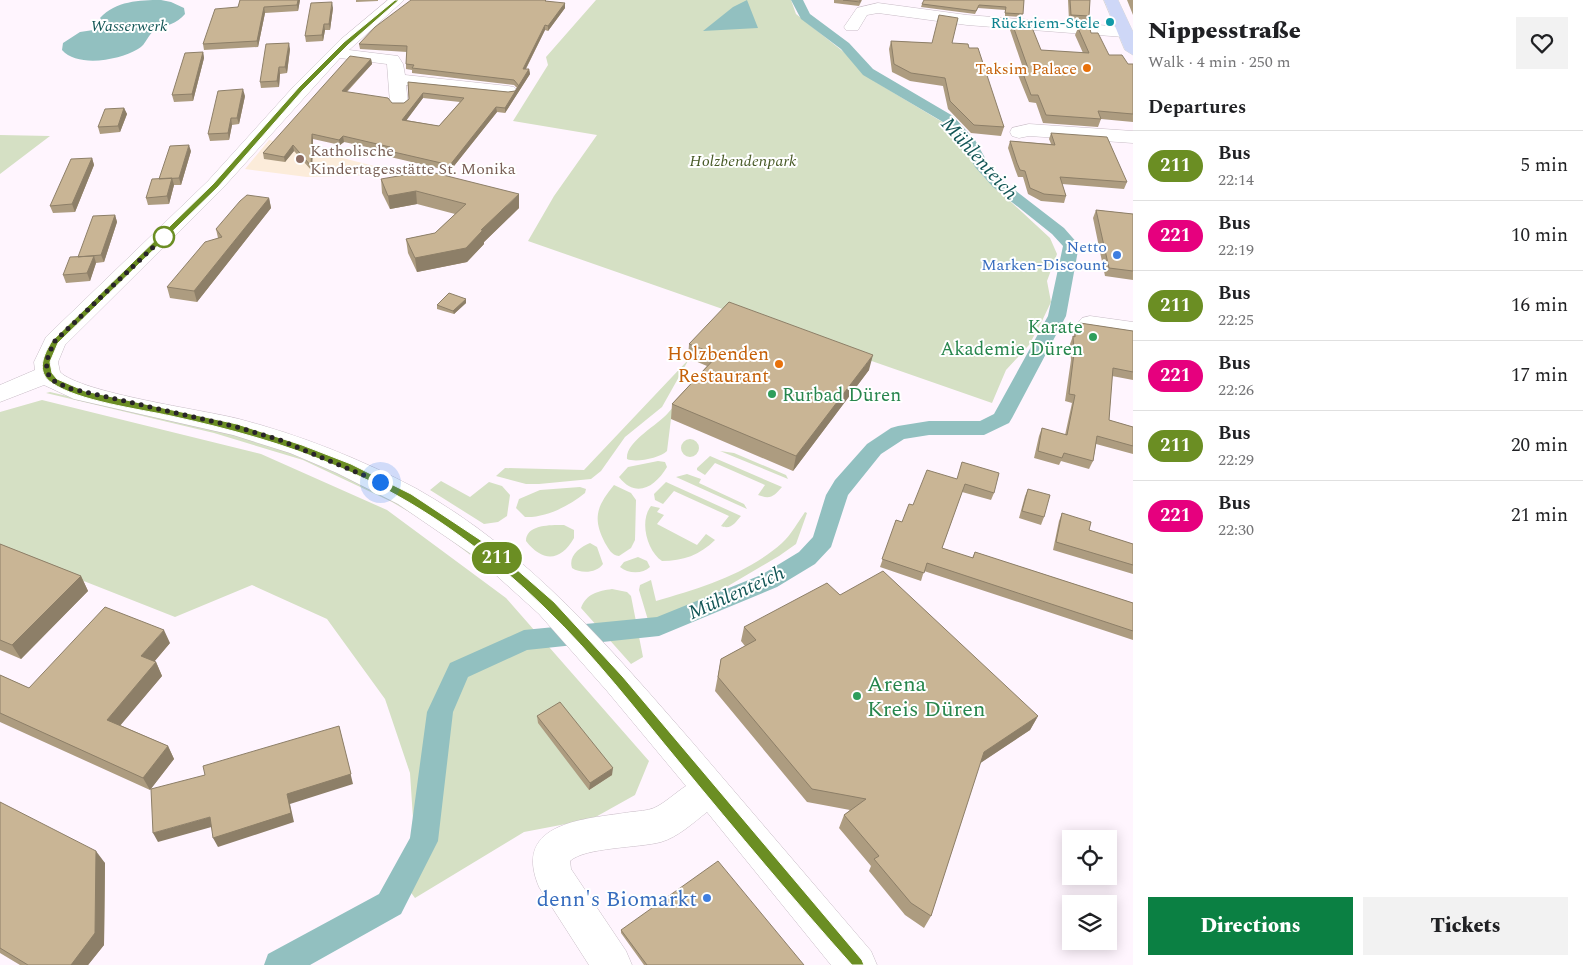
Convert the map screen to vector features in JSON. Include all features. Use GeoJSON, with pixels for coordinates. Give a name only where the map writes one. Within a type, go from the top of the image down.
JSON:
{"type":"FeatureCollection","features":[{"type":"Feature","properties":{"kind":"main road"},"geometry":{"type":"LineString","coordinates":[[1112,0],[1133,50]]}},
{"type":"Feature","properties":{"kind":"street"},"geometry":{"type":"LineString","coordinates":[[396,0],[336,53],[301,89],[215,186],[54,342],[46,362],[48,374],[54,381],[68,388],[237,427],[280,440],[364,474],[430,510],[487,550],[532,588],[578,636],[711,789],[857,965]]}},
{"type":"Feature","properties":{"kind":"street"},"geometry":{"type":"LineString","coordinates":[[852,27],[862,12],[878,8],[967,20],[1124,32]]}},
{"type":"Feature","properties":{"kind":"street"},"geometry":{"type":"LineString","coordinates":[[336,53],[392,60],[395,64],[399,103]]}},
{"type":"Feature","properties":{"kind":"street"},"geometry":{"type":"LineString","coordinates":[[396,79],[508,91]]}},
{"type":"Feature","properties":{"kind":"street"},"geometry":{"type":"LineString","coordinates":[[1019,132],[1029,130],[1133,138]]}},
{"type":"Feature","properties":{"kind":"street"},"geometry":{"type":"LineString","coordinates":[[1090,323],[1133,329]]}},
{"type":"Feature","properties":{"kind":"street"},"geometry":{"type":"LineString","coordinates":[[0,394],[48,374]]}},
{"type":"Feature","properties":{"kind":"street"},"geometry":{"type":"LineString","coordinates":[[612,965],[552,874],[551,854],[564,842],[587,836],[660,825],[711,789]]}},
{"type":"Feature","properties":{"kind":"shaded area","name":"Katholische Kindertagesstätte St. Monika"},"geometry":{"type":"Polygon","coordinates":[[[269,140],[382,168],[373,175],[307,177],[245,169],[269,140]]]}},
{"type":"Feature","properties":{"kind":"green space","name":"Holzbendenpark"},"geometry":{"type":"Polygon","coordinates":[[[596,0],[791,0],[796,14],[850,57],[874,81],[944,123],[967,147],[973,163],[984,177],[1050,238],[1057,254],[1047,281],[1051,302],[1029,345],[1006,370],[992,403],[528,241],[554,196],[597,135],[513,121],[548,65],[546,57],[596,0]]]}},
{"type":"Feature","properties":{"kind":"green space"},"geometry":{"type":"Polygon","coordinates":[[[0,135],[50,136],[0,174],[0,135]]]}},
{"type":"Feature","properties":{"kind":"green space"},"geometry":{"type":"Polygon","coordinates":[[[689,359],[662,407],[625,437],[601,471],[591,479],[526,484],[496,476],[505,468],[584,470],[689,359]]]}},
{"type":"Feature","properties":{"kind":"green space"},"geometry":{"type":"Polygon","coordinates":[[[706,373],[671,419],[667,451],[664,454],[648,459],[627,459],[631,446],[636,440],[663,418],[689,386],[706,373]]]}},
{"type":"Feature","properties":{"kind":"green space"},"geometry":{"type":"Polygon","coordinates":[[[50,392],[235,435],[273,446],[384,493],[465,544],[489,569],[428,523],[392,502],[303,460],[214,433],[46,393],[50,392]]]}},
{"type":"Feature","properties":{"kind":"green space"},"geometry":{"type":"Polygon","coordinates":[[[42,400],[261,454],[387,510],[506,598],[649,761],[635,795],[592,819],[524,832],[415,898],[403,882],[415,849],[410,773],[385,699],[327,619],[252,585],[175,617],[0,548],[0,412],[42,400]]]}},
{"type":"Feature","properties":{"kind":"green space"},"geometry":{"type":"Polygon","coordinates":[[[686,439],[694,439],[699,444],[697,455],[686,457],[681,452],[681,444],[686,439]]]}},
{"type":"Feature","properties":{"kind":"green space"},"geometry":{"type":"Polygon","coordinates":[[[720,451],[734,453],[786,475],[788,479],[720,451]]]}},
{"type":"Feature","properties":{"kind":"green space"},"geometry":{"type":"Polygon","coordinates":[[[710,456],[782,487],[777,493],[769,497],[758,495],[765,485],[715,463],[705,475],[697,470],[697,468],[710,456]]]}},
{"type":"Feature","properties":{"kind":"green space"},"geometry":{"type":"Polygon","coordinates":[[[658,461],[665,462],[667,467],[657,480],[645,488],[632,488],[619,477],[628,467],[658,461]]]}},
{"type":"Feature","properties":{"kind":"green space"},"geometry":{"type":"Polygon","coordinates":[[[687,474],[701,479],[699,483],[744,504],[747,509],[676,477],[687,474]]]}},
{"type":"Feature","properties":{"kind":"green space"},"geometry":{"type":"Polygon","coordinates":[[[441,481],[470,497],[489,482],[502,486],[510,495],[507,516],[498,522],[484,524],[430,490],[441,481]]]}},
{"type":"Feature","properties":{"kind":"green space"},"geometry":{"type":"Polygon","coordinates":[[[666,482],[741,516],[728,527],[721,526],[729,516],[674,491],[663,504],[655,500],[654,494],[666,482]]]}},
{"type":"Feature","properties":{"kind":"green space"},"geometry":{"type":"Polygon","coordinates":[[[614,485],[631,493],[636,500],[635,540],[631,548],[619,556],[612,553],[605,543],[598,519],[600,506],[614,485]]]}},
{"type":"Feature","properties":{"kind":"green space"},"geometry":{"type":"Polygon","coordinates":[[[580,487],[586,489],[585,493],[565,507],[541,516],[525,517],[516,508],[519,499],[540,490],[580,487]]]}},
{"type":"Feature","properties":{"kind":"green space"},"geometry":{"type":"Polygon","coordinates":[[[651,506],[660,508],[657,512],[664,515],[657,524],[697,545],[706,534],[715,540],[703,550],[691,556],[677,560],[662,561],[652,550],[646,535],[647,512],[651,506]]]}},
{"type":"Feature","properties":{"kind":"green space"},"geometry":{"type":"Polygon","coordinates":[[[805,512],[807,513],[796,544],[779,556],[706,599],[669,617],[648,620],[639,590],[640,585],[651,580],[656,601],[689,591],[738,572],[753,564],[782,543],[805,512]]]}},
{"type":"Feature","properties":{"kind":"green space"},"geometry":{"type":"Polygon","coordinates":[[[564,525],[574,530],[574,538],[569,546],[558,555],[545,556],[532,548],[526,541],[527,535],[535,528],[564,525]]]}},
{"type":"Feature","properties":{"kind":"green space"},"geometry":{"type":"Polygon","coordinates":[[[590,543],[597,547],[603,564],[589,572],[572,568],[573,556],[582,547],[590,543]]]}},
{"type":"Feature","properties":{"kind":"green space"},"geometry":{"type":"Polygon","coordinates":[[[638,557],[647,561],[650,567],[643,571],[635,572],[627,571],[620,567],[624,562],[638,557]]]}},
{"type":"Feature","properties":{"kind":"green space"},"geometry":{"type":"Polygon","coordinates":[[[612,589],[627,592],[631,596],[643,657],[631,664],[581,608],[589,596],[612,589]]]}},
{"type":"Feature","properties":{"kind":"water","name":"Wasserwerk"},"geometry":{"type":"Polygon","coordinates":[[[161,0],[184,8],[185,14],[175,22],[155,30],[141,47],[130,53],[110,59],[88,60],[69,56],[62,50],[63,43],[80,32],[100,29],[106,25],[100,18],[113,8],[136,1],[161,0]]]}},
{"type":"Feature","properties":{"kind":"water"},"geometry":{"type":"Polygon","coordinates":[[[747,0],[758,28],[703,31],[733,7],[747,0]]]}},
{"type":"Feature","properties":{"kind":"building"},"geometry":{"type":"Polygon","coordinates":[[[240,0],[298,0],[297,5],[264,7],[257,41],[203,44],[215,9],[238,7],[240,0]]]}},
{"type":"Feature","properties":{"kind":"building"},"geometry":{"type":"Polygon","coordinates":[[[411,0],[546,0],[565,3],[548,26],[545,25],[523,69],[529,69],[519,86],[514,80],[412,68],[414,65],[406,64],[407,46],[359,44],[375,27],[411,0]]]}},
{"type":"Feature","properties":{"kind":"building"},"geometry":{"type":"Polygon","coordinates":[[[843,0],[860,0],[860,2],[843,0]]]}},
{"type":"Feature","properties":{"kind":"building"},"geometry":{"type":"Polygon","coordinates":[[[924,0],[1024,0],[1023,14],[1005,13],[1006,7],[979,5],[976,11],[922,4],[924,0]]]}},
{"type":"Feature","properties":{"kind":"building"},"geometry":{"type":"Polygon","coordinates":[[[1070,0],[1090,0],[1089,16],[1071,15],[1070,0]]]}},
{"type":"Feature","properties":{"kind":"building"},"geometry":{"type":"Polygon","coordinates":[[[332,2],[329,24],[324,24],[322,35],[305,36],[311,3],[332,2]]]}},
{"type":"Feature","properties":{"kind":"building"},"geometry":{"type":"Polygon","coordinates":[[[939,15],[958,18],[952,43],[968,44],[969,48],[978,48],[1004,127],[974,125],[950,101],[945,78],[911,73],[894,64],[891,41],[932,43],[939,15]]]}},
{"type":"Feature","properties":{"kind":"building"},"geometry":{"type":"Polygon","coordinates":[[[1012,23],[1031,25],[1041,50],[1089,53],[1078,28],[1090,29],[1091,33],[1098,33],[1109,55],[1122,55],[1128,64],[1133,64],[1133,114],[1098,111],[1101,119],[1046,115],[1038,95],[1031,95],[1021,68],[1028,68],[1012,23]]]}},
{"type":"Feature","properties":{"kind":"building"},"geometry":{"type":"Polygon","coordinates":[[[289,43],[285,67],[279,67],[277,81],[260,82],[266,44],[289,43]]]}},
{"type":"Feature","properties":{"kind":"building"},"geometry":{"type":"Polygon","coordinates":[[[203,52],[192,94],[172,95],[185,53],[203,52]]]}},
{"type":"Feature","properties":{"kind":"building"},"geometry":{"type":"Polygon","coordinates":[[[350,56],[371,59],[342,91],[388,98],[392,103],[404,103],[409,99],[408,82],[508,92],[515,91],[517,88],[505,108],[496,107],[450,165],[385,150],[390,147],[343,136],[339,140],[312,134],[311,166],[293,145],[284,157],[263,153],[350,56]],[[423,93],[402,120],[439,126],[464,98],[423,93]]]}},
{"type":"Feature","properties":{"kind":"building"},"geometry":{"type":"Polygon","coordinates":[[[243,89],[237,118],[231,118],[228,133],[208,134],[218,91],[243,89]]]}},
{"type":"Feature","properties":{"kind":"building"},"geometry":{"type":"Polygon","coordinates":[[[124,108],[118,126],[98,127],[105,109],[124,108]]]}},
{"type":"Feature","properties":{"kind":"building"},"geometry":{"type":"Polygon","coordinates":[[[1051,133],[1107,137],[1127,182],[1060,177],[1066,196],[1044,194],[1030,188],[1025,171],[1020,170],[1017,163],[1010,141],[1055,145],[1051,133]]]}},
{"type":"Feature","properties":{"kind":"building"},"geometry":{"type":"Polygon","coordinates":[[[189,145],[179,178],[159,179],[170,146],[189,145]]]}},
{"type":"Feature","properties":{"kind":"building"},"geometry":{"type":"Polygon","coordinates":[[[92,158],[72,204],[50,206],[71,159],[92,158]]]}},
{"type":"Feature","properties":{"kind":"building"},"geometry":{"type":"Polygon","coordinates":[[[427,171],[519,194],[481,230],[483,230],[466,248],[415,258],[406,239],[435,233],[466,204],[416,191],[388,196],[381,179],[427,171]]]}},
{"type":"Feature","properties":{"kind":"building"},"geometry":{"type":"Polygon","coordinates":[[[172,178],[167,196],[146,198],[152,179],[172,178]]]}},
{"type":"Feature","properties":{"kind":"building"},"geometry":{"type":"Polygon","coordinates":[[[247,195],[269,198],[194,291],[167,287],[205,242],[222,237],[216,229],[247,195]]]}},
{"type":"Feature","properties":{"kind":"building","name":"Netto Marken-Discount"},"geometry":{"type":"Polygon","coordinates":[[[1096,210],[1133,214],[1133,271],[1109,268],[1096,210]]]}},
{"type":"Feature","properties":{"kind":"building"},"geometry":{"type":"Polygon","coordinates":[[[115,215],[101,255],[78,257],[93,216],[115,215]]]}},
{"type":"Feature","properties":{"kind":"building"},"geometry":{"type":"Polygon","coordinates":[[[94,256],[87,273],[63,275],[70,257],[94,256]]]}},
{"type":"Feature","properties":{"kind":"building"},"geometry":{"type":"Polygon","coordinates":[[[449,293],[466,299],[453,311],[437,305],[449,293]]]}},
{"type":"Feature","properties":{"kind":"building","name":"Rurbad Düren"},"geometry":{"type":"Polygon","coordinates":[[[729,302],[873,355],[796,456],[672,404],[718,355],[689,344],[729,302]]]}},
{"type":"Feature","properties":{"kind":"building"},"geometry":{"type":"Polygon","coordinates":[[[1080,323],[1133,331],[1133,372],[1113,368],[1109,420],[1133,427],[1133,446],[1097,436],[1093,461],[1064,453],[1062,458],[1038,451],[1042,428],[1067,435],[1075,395],[1069,394],[1074,353],[1073,336],[1075,337],[1075,332],[1078,333],[1080,323]]]}},
{"type":"Feature","properties":{"kind":"building"},"geometry":{"type":"Polygon","coordinates":[[[962,462],[999,473],[994,493],[965,484],[942,548],[973,558],[975,552],[1133,603],[1133,631],[927,563],[924,573],[882,559],[896,520],[902,522],[909,504],[913,505],[927,470],[957,479],[962,462]]]}},
{"type":"Feature","properties":{"kind":"building"},"geometry":{"type":"Polygon","coordinates":[[[1028,489],[1050,495],[1044,517],[1022,511],[1028,489]]]}},
{"type":"Feature","properties":{"kind":"building"},"geometry":{"type":"Polygon","coordinates":[[[1062,513],[1091,522],[1089,530],[1133,544],[1133,565],[1056,542],[1062,513]]]}},
{"type":"Feature","properties":{"kind":"building"},"geometry":{"type":"Polygon","coordinates":[[[0,544],[81,576],[12,645],[0,640],[0,544]]]}},
{"type":"Feature","properties":{"kind":"building"},"geometry":{"type":"Polygon","coordinates":[[[883,571],[1038,716],[984,752],[931,916],[911,903],[874,859],[879,856],[844,815],[866,799],[812,789],[718,677],[721,659],[756,640],[744,627],[827,583],[840,595],[883,571]]]}},
{"type":"Feature","properties":{"kind":"building"},"geometry":{"type":"Polygon","coordinates":[[[105,607],[164,630],[141,656],[156,662],[107,720],[168,746],[143,778],[0,713],[0,675],[29,688],[105,607]]]}},
{"type":"Feature","properties":{"kind":"building"},"geometry":{"type":"Polygon","coordinates":[[[560,702],[613,768],[590,783],[537,716],[560,702]]]}},
{"type":"Feature","properties":{"kind":"building"},"geometry":{"type":"Polygon","coordinates":[[[339,726],[351,774],[287,794],[291,813],[213,838],[210,817],[153,833],[151,789],[205,775],[203,766],[339,726]]]}},
{"type":"Feature","properties":{"kind":"building"},"geometry":{"type":"Polygon","coordinates":[[[0,802],[96,851],[95,933],[71,965],[28,965],[0,948],[0,802]]]}},
{"type":"Feature","properties":{"kind":"building","name":"denn's Biomarkt"},"geometry":{"type":"Polygon","coordinates":[[[718,861],[804,965],[647,965],[621,930],[718,861]]]}},
{"type":"Feature","properties":{"kind":"waterway","name":"Mühlenteich"},"geometry":{"type":"LineString","coordinates":[[279,965],[390,904],[424,841],[440,712],[459,670],[524,640],[659,626],[769,581],[807,558],[823,541],[837,495],[843,485],[874,449],[898,433],[929,428],[984,428],[1002,418],[1057,316],[1071,245],[1058,231],[998,184],[982,167],[970,143],[948,119],[868,72],[845,46],[805,16],[797,0]]}},
{"type":"Feature","properties":{"kind":"bus line","name":"211"},"geometry":{"type":"LineString","coordinates":[[397,0],[346,44],[301,89],[215,186],[178,224],[54,342],[48,352],[46,362],[48,374],[54,381],[82,393],[237,427],[280,440],[347,466],[430,510],[487,550],[516,573],[550,605],[619,681],[857,965]]}},
{"type":"Feature","properties":{"kind":"place","name":"Rückriem-Stele"},"geometry":{"type":"Point","coordinates":[1110,22]}},
{"type":"Feature","properties":{"kind":"place","name":"Taksim Palace"},"geometry":{"type":"Point","coordinates":[1087,68]}},
{"type":"Feature","properties":{"kind":"place","name":"Katholische Kindertagesstätte St. Monika"},"geometry":{"type":"Point","coordinates":[300,159]}},
{"type":"Feature","properties":{"kind":"place","name":"Netto Marken-Discount"},"geometry":{"type":"Point","coordinates":[1117,255]}},
{"type":"Feature","properties":{"kind":"place","name":"Karate Akademie Düren"},"geometry":{"type":"Point","coordinates":[1093,337]}},
{"type":"Feature","properties":{"kind":"place","name":"Holzbenden Restaurant"},"geometry":{"type":"Point","coordinates":[779,364]}},
{"type":"Feature","properties":{"kind":"place","name":"Rurbad Düren"},"geometry":{"type":"Point","coordinates":[772,394]}},
{"type":"Feature","properties":{"kind":"place","name":"Arena Kreis Düren"},"geometry":{"type":"Point","coordinates":[857,696]}},
{"type":"Feature","properties":{"kind":"place","name":"denn's Biomarkt"},"geometry":{"type":"Point","coordinates":[707,898]}},
{"type":"Feature","properties":{"kind":"route"},"geometry":{"type":"LineString","coordinates":[[164,237],[168,233],[95,305],[54,342],[48,352],[46,362],[48,374],[54,381],[82,393],[237,427],[280,440],[347,466],[380,482]]}}]}
